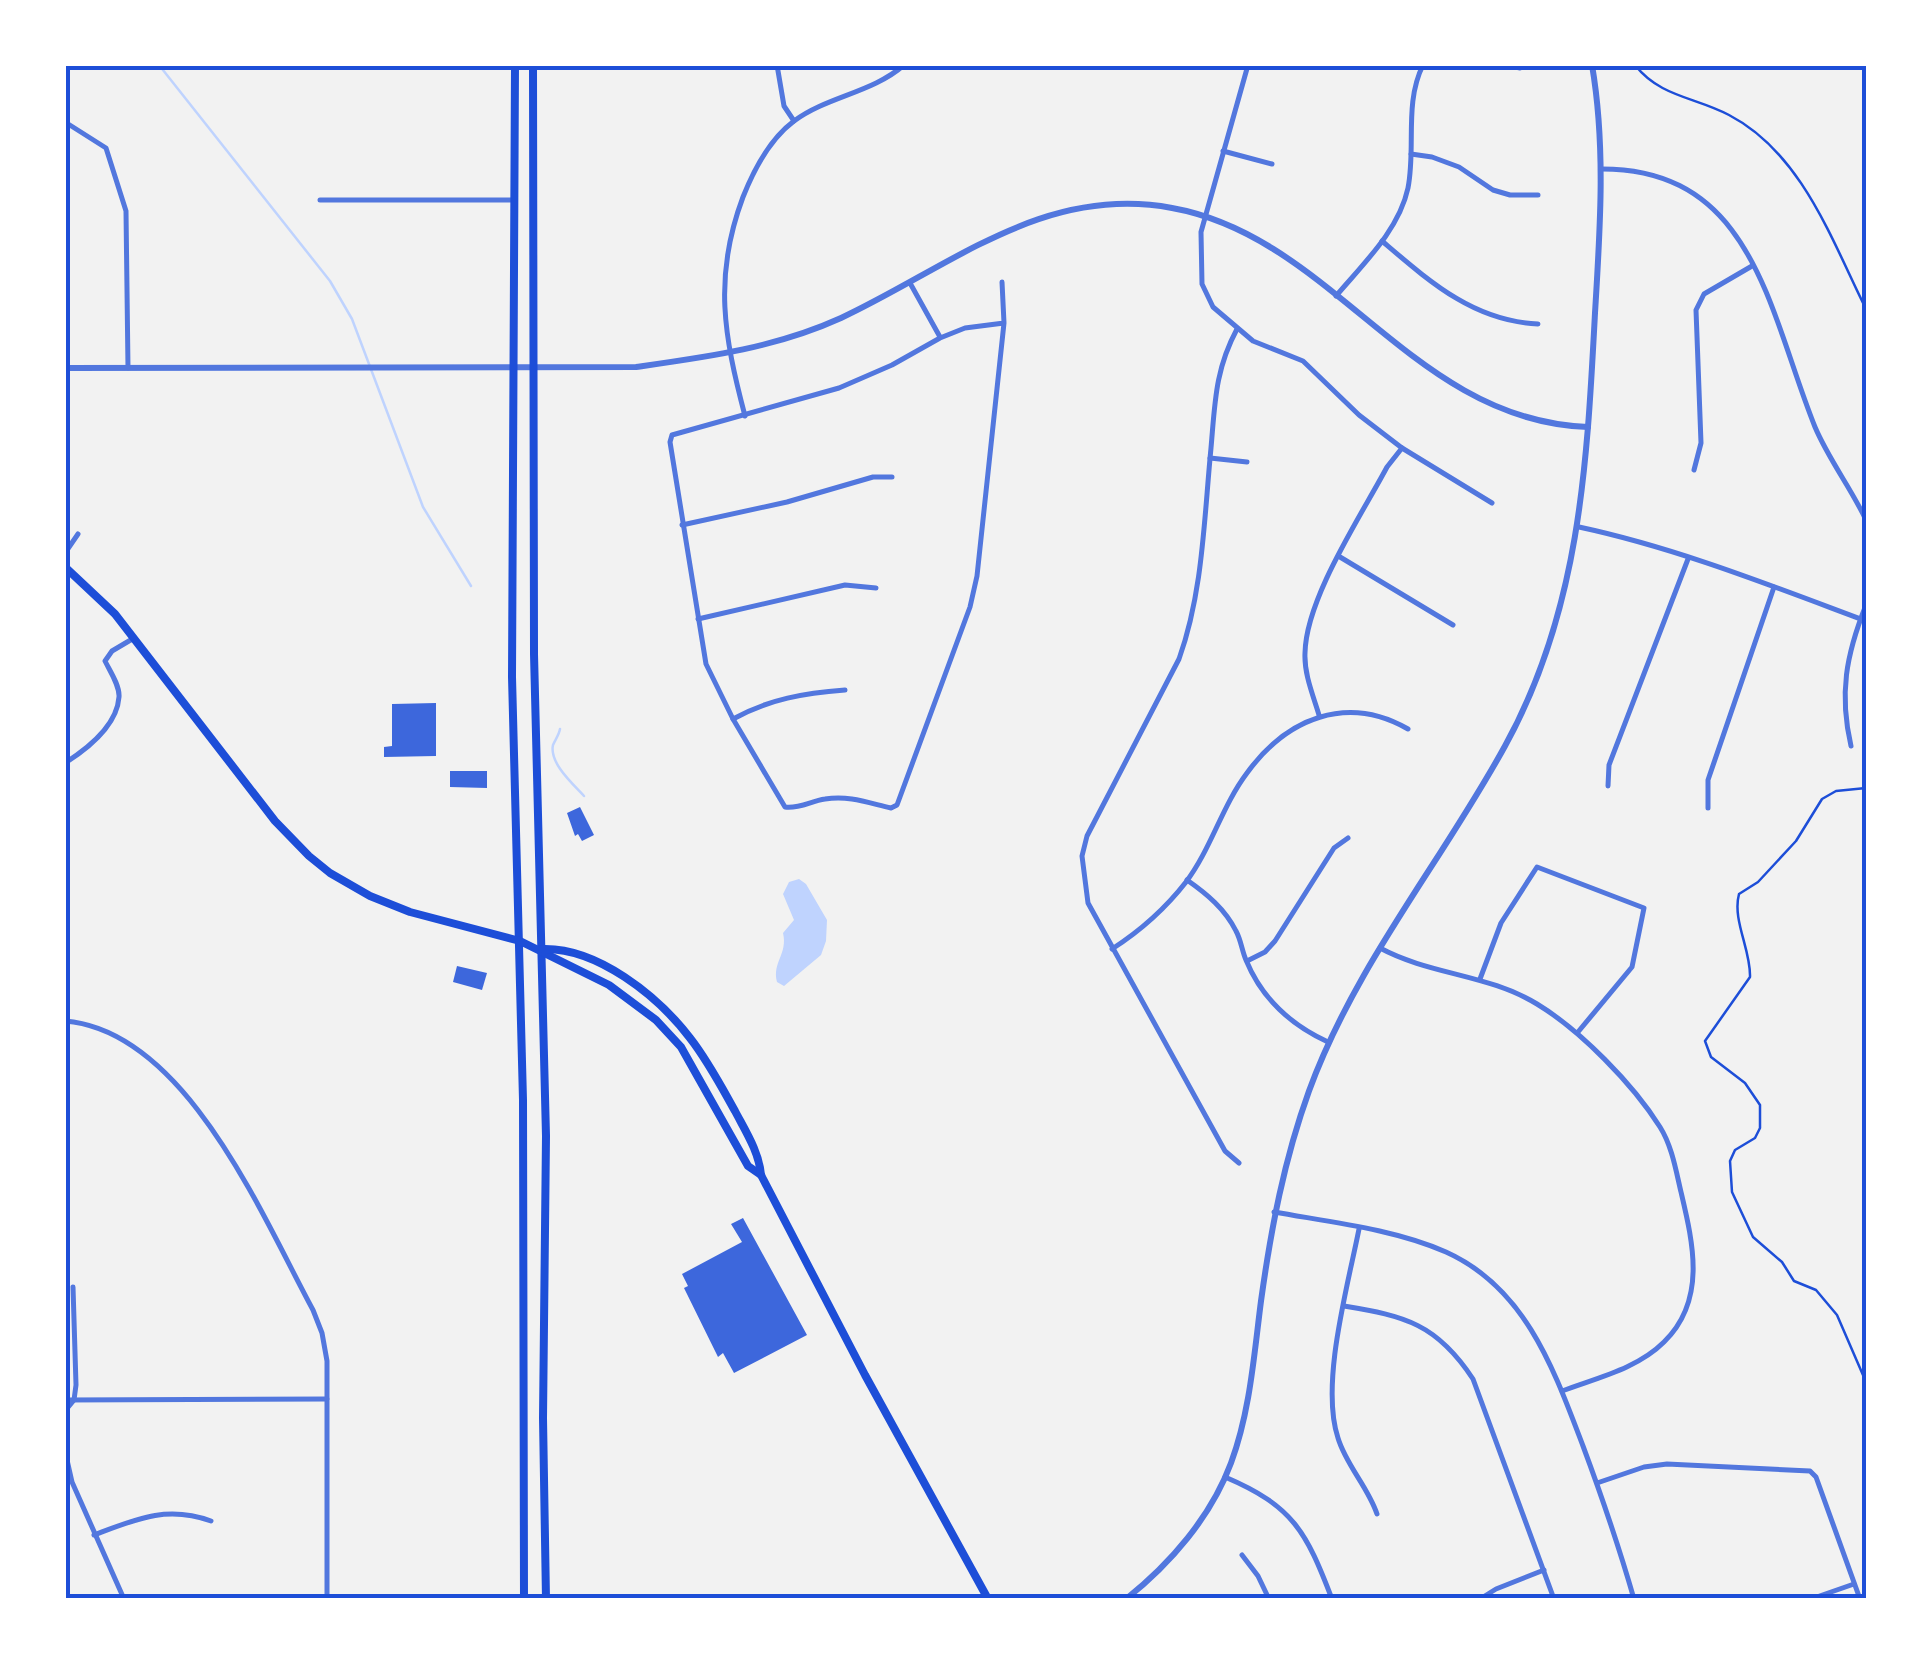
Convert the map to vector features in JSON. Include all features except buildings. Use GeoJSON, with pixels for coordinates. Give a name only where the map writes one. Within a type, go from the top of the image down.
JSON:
{"type":"FeatureCollection","features":[{"type":"Feature","properties":{"kind":"main road"},"geometry":{"type":"LineString","coordinates":[[515,65],[512,677],[520,941],[524,1599]]}},
{"type":"Feature","properties":{"kind":"main road"},"geometry":{"type":"LineString","coordinates":[[533,65],[534,654],[546,1136],[546,1599]]}},
{"type":"Feature","properties":{"kind":"main road"},"geometry":{"type":"LineString","coordinates":[[65,567],[102,599],[274,821],[330,873],[370,896],[410,912],[542,949],[609,985],[656,1020],[681,1046],[748,1166],[761,1175]]}},
{"type":"Feature","properties":{"kind":"main road"},"geometry":{"type":"LineString","coordinates":[[542,949],[562,948],[603,966],[640,990],[673,1018],[712,1070],[760,1160],[761,1175],[988,1599]]}},
{"type":"Feature","properties":{"kind":"street"},"geometry":{"type":"LineString","coordinates":[[777,65],[784,106],[794,121]]}},
{"type":"Feature","properties":{"kind":"street"},"geometry":{"type":"LineString","coordinates":[[745,416],[729,354],[723,303],[732,226],[748,184],[764,154],[794,121],[874,86],[904,65]]}},
{"type":"Feature","properties":{"kind":"street"},"geometry":{"type":"LineString","coordinates":[[1248,65],[1204,216],[1202,284],[1213,306],[1253,341],[1303,361],[1402,448],[1492,503]]}},
{"type":"Feature","properties":{"kind":"street"},"geometry":{"type":"LineString","coordinates":[[1336,296],[1382,241],[1408,189],[1414,92],[1423,65]]}},
{"type":"Feature","properties":{"kind":"street"},"geometry":{"type":"LineString","coordinates":[[1506,65],[1520,68]]}},
{"type":"Feature","properties":{"kind":"street"},"geometry":{"type":"LineString","coordinates":[[1126,1599],[1181,1547],[1225,1477],[1247,1404],[1274,1212],[1288,1154],[1328,1042],[1378,947],[1514,727],[1550,638],[1578,527],[1588,427],[1602,168],[1592,65]]}},
{"type":"Feature","properties":{"kind":"street"},"geometry":{"type":"LineString","coordinates":[[65,122],[106,148],[126,211],[128,368]]}},
{"type":"Feature","properties":{"kind":"street"},"geometry":{"type":"LineString","coordinates":[[1223,150],[1272,164]]}},
{"type":"Feature","properties":{"kind":"street"},"geometry":{"type":"LineString","coordinates":[[1410,154],[1459,166],[1493,190],[1510,195],[1538,195]]}},
{"type":"Feature","properties":{"kind":"street"},"geometry":{"type":"LineString","coordinates":[[1602,168],[1653,173],[1700,195],[1725,219],[1752,266],[1792,359],[1815,426],[1866,520]]}},
{"type":"Feature","properties":{"kind":"street"},"geometry":{"type":"LineString","coordinates":[[320,200],[515,200]]}},
{"type":"Feature","properties":{"kind":"street"},"geometry":{"type":"LineString","coordinates":[[65,368],[636,368],[729,354],[808,332],[1012,228],[1073,209],[1131,204],[1204,216],[1262,243],[1290,260],[1428,370],[1462,392],[1495,408],[1543,421],[1588,427]]}},
{"type":"Feature","properties":{"kind":"street"},"geometry":{"type":"LineString","coordinates":[[1382,241],[1467,306],[1515,323],[1538,324]]}},
{"type":"Feature","properties":{"kind":"street"},"geometry":{"type":"LineString","coordinates":[[1694,470],[1701,443],[1696,310],[1704,294],[1752,266]]}},
{"type":"Feature","properties":{"kind":"street"},"geometry":{"type":"LineString","coordinates":[[910,282],[940,338]]}},
{"type":"Feature","properties":{"kind":"street"},"geometry":{"type":"LineString","coordinates":[[1002,282],[1004,323],[977,576],[970,608],[897,805],[891,808],[860,799],[829,798],[785,807],[732,719],[706,664],[682,526],[672,436],[840,388],[965,328],[1004,323]]}},
{"type":"Feature","properties":{"kind":"street"},"geometry":{"type":"LineString","coordinates":[[1237,330],[1222,357],[1218,374],[1196,598],[1186,640],[1088,836],[1082,856],[1088,902],[1112,949],[1224,1151],[1239,1163]]}},
{"type":"Feature","properties":{"kind":"street"},"geometry":{"type":"LineString","coordinates":[[1319,716],[1308,680],[1306,642],[1314,608],[1387,467],[1402,448]]}},
{"type":"Feature","properties":{"kind":"street"},"geometry":{"type":"LineString","coordinates":[[1210,458],[1247,462]]}},
{"type":"Feature","properties":{"kind":"street"},"geometry":{"type":"LineString","coordinates":[[682,526],[872,477],[892,478]]}},
{"type":"Feature","properties":{"kind":"street"},"geometry":{"type":"LineString","coordinates":[[1578,527],[1688,558],[1863,620]]}},
{"type":"Feature","properties":{"kind":"street"},"geometry":{"type":"LineString","coordinates":[[65,553],[78,534]]}},
{"type":"Feature","properties":{"kind":"street"},"geometry":{"type":"LineString","coordinates":[[1340,556],[1453,625]]}},
{"type":"Feature","properties":{"kind":"street"},"geometry":{"type":"LineString","coordinates":[[1608,786],[1610,765],[1688,558]]}},
{"type":"Feature","properties":{"kind":"street"},"geometry":{"type":"LineString","coordinates":[[697,619],[844,585],[876,588]]}},
{"type":"Feature","properties":{"kind":"street"},"geometry":{"type":"LineString","coordinates":[[1708,808],[1708,780],[1774,587]]}},
{"type":"Feature","properties":{"kind":"street"},"geometry":{"type":"LineString","coordinates":[[1852,746],[1843,710],[1847,662],[1866,605]]}},
{"type":"Feature","properties":{"kind":"street"},"geometry":{"type":"LineString","coordinates":[[65,763],[96,740],[116,712],[120,694],[105,661],[112,651],[134,638]]}},
{"type":"Feature","properties":{"kind":"street"},"geometry":{"type":"LineString","coordinates":[[732,719],[774,701],[806,693],[845,690]]}},
{"type":"Feature","properties":{"kind":"street"},"geometry":{"type":"LineString","coordinates":[[1112,949],[1142,929],[1188,880],[1246,773],[1280,738],[1319,716],[1348,711],[1384,716],[1408,729]]}},
{"type":"Feature","properties":{"kind":"street"},"geometry":{"type":"LineString","coordinates":[[1246,961],[1265,952],[1275,941],[1334,848],[1348,838]]}},
{"type":"Feature","properties":{"kind":"street"},"geometry":{"type":"LineString","coordinates":[[1480,980],[1501,923],[1537,867],[1644,908],[1632,967],[1578,1032]]}},
{"type":"Feature","properties":{"kind":"street"},"geometry":{"type":"LineString","coordinates":[[1188,880],[1211,897],[1224,913],[1236,930],[1259,985],[1283,1014],[1328,1042]]}},
{"type":"Feature","properties":{"kind":"street"},"geometry":{"type":"LineString","coordinates":[[1378,947],[1412,964],[1480,980],[1536,1003],[1578,1032],[1661,1129],[1673,1159],[1694,1248],[1689,1300],[1667,1340],[1634,1364],[1562,1392]]}},
{"type":"Feature","properties":{"kind":"street"},"geometry":{"type":"LineString","coordinates":[[65,1021],[113,1032],[160,1067],[218,1136],[313,1310],[324,1347],[328,1399],[327,1599]]}},
{"type":"Feature","properties":{"kind":"street"},"geometry":{"type":"LineString","coordinates":[[1274,1212],[1416,1241],[1478,1270],[1506,1296],[1530,1326],[1562,1392],[1618,1541],[1634,1599]]}},
{"type":"Feature","properties":{"kind":"street"},"geometry":{"type":"LineString","coordinates":[[1359,1228],[1332,1392],[1334,1421],[1342,1448],[1370,1493],[1377,1514]]}},
{"type":"Feature","properties":{"kind":"street"},"geometry":{"type":"LineString","coordinates":[[65,1410],[74,1400],[77,1331],[73,1287]]}},
{"type":"Feature","properties":{"kind":"street"},"geometry":{"type":"LineString","coordinates":[[1344,1306],[1398,1315],[1426,1328],[1462,1362],[1473,1379],[1554,1599]]}},
{"type":"Feature","properties":{"kind":"street"},"geometry":{"type":"LineString","coordinates":[[65,1400],[328,1399]]}},
{"type":"Feature","properties":{"kind":"street"},"geometry":{"type":"LineString","coordinates":[[65,1451],[72,1482],[124,1599]]}},
{"type":"Feature","properties":{"kind":"street"},"geometry":{"type":"LineString","coordinates":[[1597,1483],[1644,1467],[1668,1464],[1810,1471],[1816,1477],[1860,1599]]}},
{"type":"Feature","properties":{"kind":"street"},"geometry":{"type":"LineString","coordinates":[[1225,1477],[1259,1491],[1290,1516],[1311,1546],[1332,1599]]}},
{"type":"Feature","properties":{"kind":"street"},"geometry":{"type":"LineString","coordinates":[[94,1535],[144,1516],[189,1513],[212,1521]]}},
{"type":"Feature","properties":{"kind":"street"},"geometry":{"type":"LineString","coordinates":[[1242,1556],[1269,1599]]}},
{"type":"Feature","properties":{"kind":"street"},"geometry":{"type":"LineString","coordinates":[[1480,1599],[1544,1570]]}},
{"type":"Feature","properties":{"kind":"street"},"geometry":{"type":"LineString","coordinates":[[1811,1599],[1854,1584]]}},
{"type":"Feature","properties":{"kind":"path"},"geometry":{"type":"LineString","coordinates":[[1635,65],[1656,86],[1731,116],[1769,146],[1802,183],[1866,309]]}},
{"type":"Feature","properties":{"kind":"path"},"geometry":{"type":"LineString","coordinates":[[1866,788],[1836,792],[1822,799],[1796,842],[1758,882],[1739,894],[1736,904],[1748,950],[1750,977],[1715,1025],[1705,1047],[1711,1057],[1745,1083],[1760,1105],[1760,1128],[1755,1138],[1735,1150],[1730,1161],[1732,1192],[1753,1237],[1782,1262],[1794,1282],[1816,1290],[1838,1315],[1866,1382]]}},
{"type":"Feature","properties":{"kind":"water"},"geometry":{"type":"Polygon","coordinates":[[[799,879],[827,920],[826,941],[821,955],[784,986],[777,982],[777,969],[783,933],[794,920],[783,894],[789,882],[799,879]]]}},
{"type":"Feature","properties":{"kind":"waterway"},"geometry":{"type":"LineString","coordinates":[[159,65],[330,281],[352,319],[423,507],[471,586]]}},
{"type":"Feature","properties":{"kind":"waterway"},"geometry":{"type":"LineString","coordinates":[[560,729],[553,745],[555,759],[584,796]]}}]}
